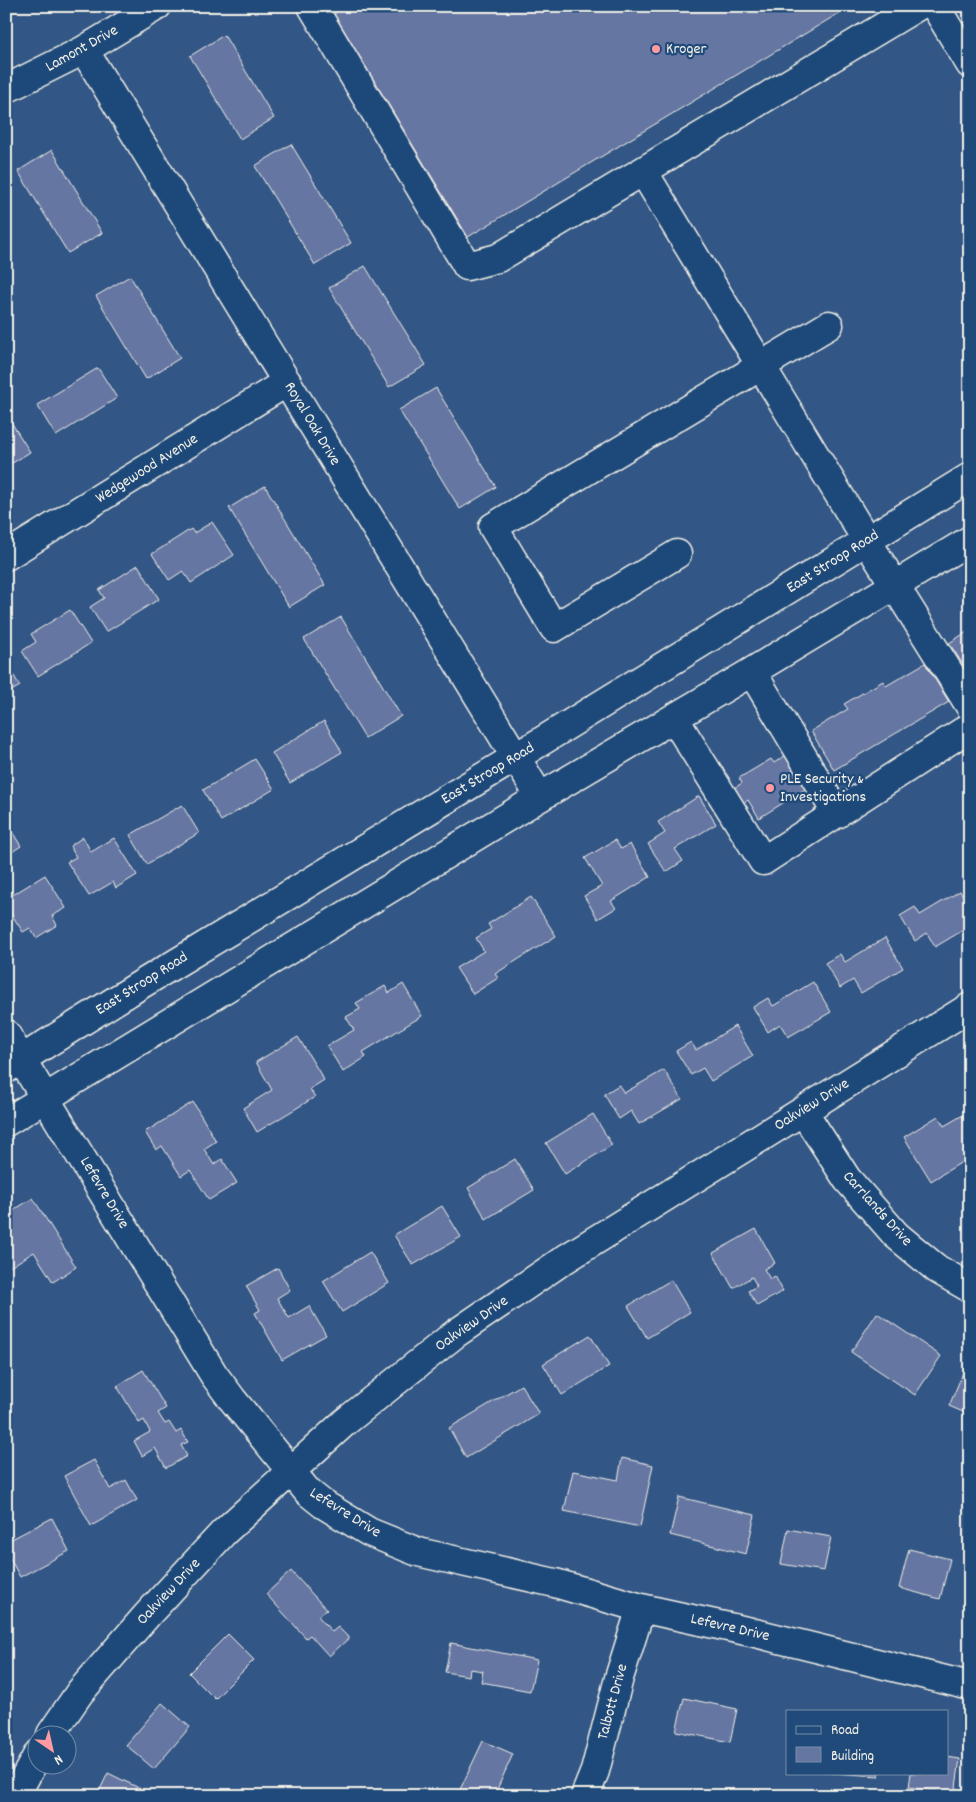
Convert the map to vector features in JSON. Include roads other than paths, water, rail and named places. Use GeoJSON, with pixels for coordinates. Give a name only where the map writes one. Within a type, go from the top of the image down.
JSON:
{"type":"FeatureCollection","features":[{"type":"Feature","properties":{"kind":"street","name":"Lamont Drive"},"geometry":{"type":"LineString","coordinates":[[6,89],[84,50],[157,6]]}},
{"type":"Feature","properties":{"kind":"street"},"geometry":{"type":"LineString","coordinates":[[312,6],[468,266],[498,258],[918,6]]}},
{"type":"Feature","properties":{"kind":"street"},"geometry":{"type":"LineString","coordinates":[[935,6],[970,64]]}},
{"type":"Feature","properties":{"kind":"street","name":"Royal Oak Drive"},"geometry":{"type":"LineString","coordinates":[[84,50],[540,797]]}},
{"type":"Feature","properties":{"kind":"street"},"geometry":{"type":"LineString","coordinates":[[643,171],[867,541],[970,706]]}},
{"type":"Feature","properties":{"kind":"street"},"geometry":{"type":"LineString","coordinates":[[677,554],[554,628],[493,526],[829,325]]}},
{"type":"Feature","properties":{"kind":"street","name":"Wedgewood Avenue"},"geometry":{"type":"LineString","coordinates":[[6,556],[287,382]]}},
{"type":"Feature","properties":{"kind":"street","name":"East Stroop Road"},"geometry":{"type":"LineString","coordinates":[[14,1064],[970,477]]}},
{"type":"Feature","properties":{"kind":"street"},"geometry":{"type":"LineString","coordinates":[[6,1122],[540,797],[970,540]]}},
{"type":"Feature","properties":{"kind":"street"},"geometry":{"type":"LineString","coordinates":[[752,672],[836,814]]}},
{"type":"Feature","properties":{"kind":"street"},"geometry":{"type":"LineString","coordinates":[[674,718],[764,861],[970,727]]}},
{"type":"Feature","properties":{"kind":"street","name":"Oakview Drive"},"geometry":{"type":"LineString","coordinates":[[57,1724],[80,1692],[148,1614],[224,1532],[345,1422],[455,1334],[562,1261],[970,1007]]}},
{"type":"Feature","properties":{"kind":"street","name":"Lefevre Drive"},"geometry":{"type":"LineString","coordinates":[[6,1034],[14,1064],[45,1098],[214,1374],[290,1472],[308,1492],[324,1504],[369,1532],[418,1552],[555,1583],[641,1608],[752,1632],[970,1686]]}},
{"type":"Feature","properties":{"kind":"street","name":"Carrlands Drive"},"geometry":{"type":"LineString","coordinates":[[803,1111],[847,1180],[896,1235],[937,1269],[970,1288]]}},
{"type":"Feature","properties":{"kind":"street","name":"Talbott Drive"},"geometry":{"type":"LineString","coordinates":[[585,1796],[595,1771],[619,1678],[641,1608]]}},
{"type":"Feature","properties":{"kind":"street"},"geometry":{"type":"LineString","coordinates":[[15,1796],[28,1772]]}},
{"type":"Feature","properties":{"kind":"place","name":"Kroger"},"geometry":{"type":"Point","coordinates":[656,49]}},
{"type":"Feature","properties":{"kind":"place","name":"PLE Security & Investigations"},"geometry":{"type":"Point","coordinates":[770,788]}}]}
